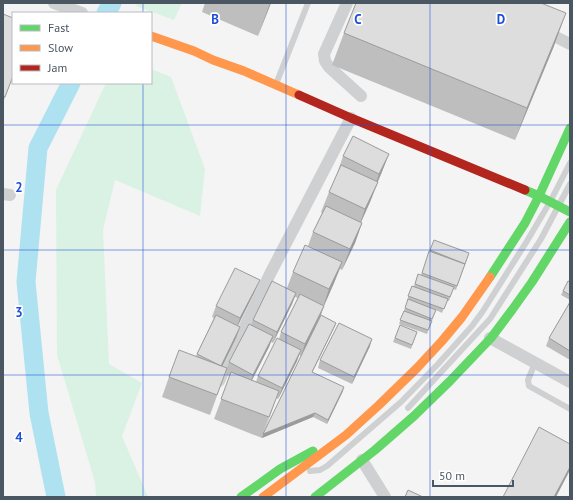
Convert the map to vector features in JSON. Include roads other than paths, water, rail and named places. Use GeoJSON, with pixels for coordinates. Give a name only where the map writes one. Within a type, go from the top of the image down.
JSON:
{"type":"FeatureCollection","features":[{"type":"Feature","properties":{"kind":"main road"},"geometry":{"type":"LineString","coordinates":[[153,36],[276,84],[351,118],[539,196],[570,212]]}},
{"type":"Feature","properties":{"kind":"main road"},"geometry":{"type":"LineString","coordinates":[[262,482],[270,495],[346,435],[417,368],[442,341],[462,317],[503,258],[525,223],[570,128]]}},
{"type":"Feature","properties":{"kind":"main road"},"geometry":{"type":"LineString","coordinates":[[315,497],[362,460],[446,387],[490,338],[519,301],[570,222]]}},
{"type":"Feature","properties":{"kind":"main road"},"geometry":{"type":"LineString","coordinates":[[241,497],[280,469],[346,435]]}},
{"type":"Feature","properties":{"kind":"street"},"geometry":{"type":"LineString","coordinates":[[54,3],[79,12]]}},
{"type":"Feature","properties":{"kind":"street"},"geometry":{"type":"LineString","coordinates":[[347,3],[324,54],[325,61],[329,67],[361,96]]}},
{"type":"Feature","properties":{"kind":"street"},"geometry":{"type":"LineString","coordinates":[[530,24],[570,44]]}},
{"type":"Feature","properties":{"kind":"street"},"geometry":{"type":"LineString","coordinates":[[219,381],[270,274],[351,118]]}},
{"type":"Feature","properties":{"kind":"street"},"geometry":{"type":"LineString","coordinates":[[490,338],[570,382]]}},
{"type":"Feature","properties":{"kind":"street"},"geometry":{"type":"LineString","coordinates":[[207,375],[233,386]]}},
{"type":"Feature","properties":{"kind":"street"},"geometry":{"type":"LineString","coordinates":[[362,460],[385,497]]}},
{"type":"Feature","properties":{"kind":"lane"},"geometry":{"type":"LineString","coordinates":[[276,84],[308,3]]}},
{"type":"Feature","properties":{"kind":"lane"},"geometry":{"type":"LineString","coordinates":[[296,473],[320,470],[327,466],[401,402],[472,326],[527,241],[570,164]]}},
{"type":"Feature","properties":{"kind":"lane"},"geometry":{"type":"LineString","coordinates":[[402,414],[490,319],[541,239],[570,184]]}},
{"type":"Feature","properties":{"kind":"lane"},"geometry":{"type":"LineString","coordinates":[[535,363],[528,380],[529,386],[570,409]]}},
{"type":"Feature","properties":{"kind":"lane"},"geometry":{"type":"LineString","coordinates":[[323,491],[330,476]]}},
{"type":"Feature","properties":{"kind":"waterway"},"geometry":{"type":"LineString","coordinates":[[107,12],[112,3]]}},
{"type":"Feature","properties":{"kind":"waterway"},"geometry":{"type":"LineString","coordinates":[[56,497],[39,413],[26,282],[38,148],[70,84]]}}]}
